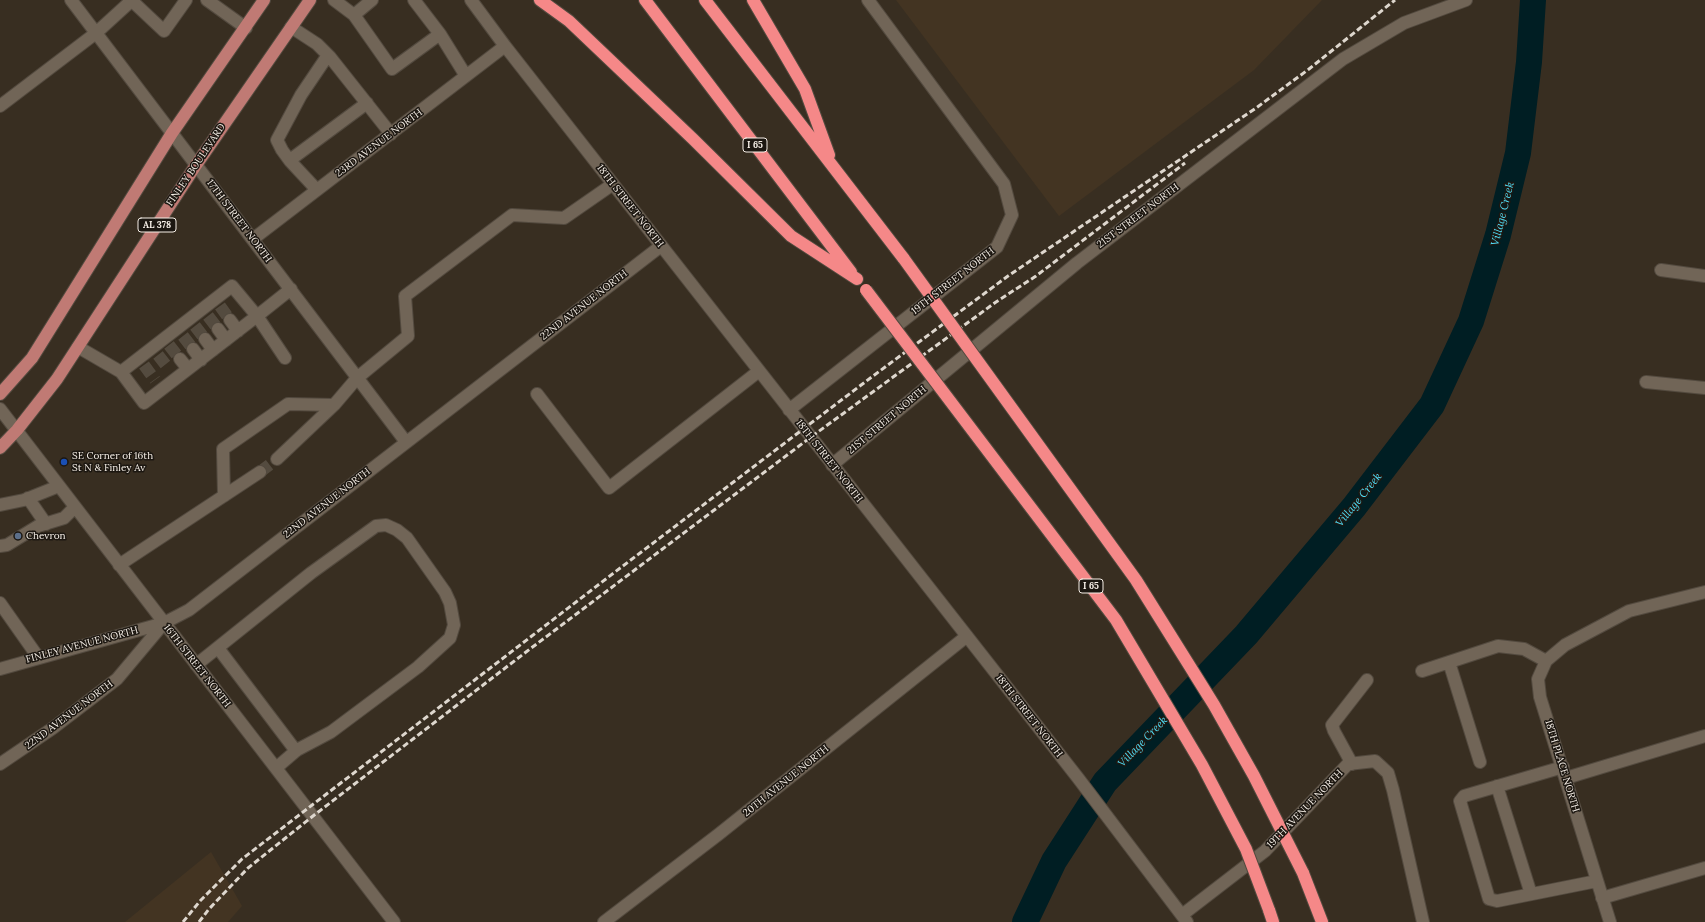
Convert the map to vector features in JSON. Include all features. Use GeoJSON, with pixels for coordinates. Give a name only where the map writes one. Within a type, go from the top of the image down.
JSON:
{"type":"FeatureCollection","features":[{"type":"Feature","properties":{"kind":"highway"},"geometry":{"type":"LineString","coordinates":[[540,0],[569,21],[792,236],[856,280]]}},
{"type":"Feature","properties":{"kind":"highway","name":"I 65"},"geometry":{"type":"LineString","coordinates":[[645,0],[856,280],[866,290],[1116,620],[1202,765],[1246,848],[1273,922]]}},
{"type":"Feature","properties":{"kind":"highway"},"geometry":{"type":"LineString","coordinates":[[705,0],[904,259],[1136,580],[1214,705],[1254,776],[1303,873],[1322,922]]}},
{"type":"Feature","properties":{"kind":"highway"},"geometry":{"type":"LineString","coordinates":[[753,0],[804,89],[833,166]]}},
{"type":"Feature","properties":{"kind":"main road"},"geometry":{"type":"LineString","coordinates":[[0,394],[32,358],[172,133],[264,0]]}},
{"type":"Feature","properties":{"kind":"main road","name":"FINLEY BOULEVARD"},"geometry":{"type":"LineString","coordinates":[[0,448],[17,430],[57,379],[196,165],[310,0]]}},
{"type":"Feature","properties":{"kind":"street","name":"17TH STREET NORTH"},"geometry":{"type":"LineString","coordinates":[[71,0],[406,442]]}},
{"type":"Feature","properties":{"kind":"street"},"geometry":{"type":"LineString","coordinates":[[0,106],[96,33],[131,0],[164,30],[186,0]]}},
{"type":"Feature","properties":{"kind":"street"},"geometry":{"type":"LineString","coordinates":[[207,0],[246,28]]}},
{"type":"Feature","properties":{"kind":"street"},"geometry":{"type":"LineString","coordinates":[[334,0],[354,15],[392,69],[440,34]]}},
{"type":"Feature","properties":{"kind":"street"},"geometry":{"type":"LineString","coordinates":[[354,15],[372,0]]}},
{"type":"Feature","properties":{"kind":"street"},"geometry":{"type":"LineString","coordinates":[[414,0],[440,34],[466,76]]}},
{"type":"Feature","properties":{"kind":"street","name":"18TH STREET NORTH"},"geometry":{"type":"LineString","coordinates":[[471,0],[505,46],[661,246],[1078,778],[1185,919]]}},
{"type":"Feature","properties":{"kind":"street","name":"19TH STREET NORTH"},"geometry":{"type":"LineString","coordinates":[[789,410],[997,246],[1012,215],[1004,184],[868,0]]}},
{"type":"Feature","properties":{"kind":"street","name":"21ST STREET NORTH"},"geometry":{"type":"LineString","coordinates":[[832,465],[1077,263],[1343,59],[1404,23],[1466,0]]}},
{"type":"Feature","properties":{"kind":"street"},"geometry":{"type":"LineString","coordinates":[[291,27],[317,44],[391,134]]}},
{"type":"Feature","properties":{"kind":"street","name":"23RD AVENUE NORTH"},"geometry":{"type":"LineString","coordinates":[[252,239],[505,46]]}},
{"type":"Feature","properties":{"kind":"street"},"geometry":{"type":"LineString","coordinates":[[317,190],[282,150],[277,140],[301,95],[328,56]]}},
{"type":"Feature","properties":{"kind":"street"},"geometry":{"type":"LineString","coordinates":[[290,160],[367,103]]}},
{"type":"Feature","properties":{"kind":"street"},"geometry":{"type":"LineString","coordinates":[[277,459],[334,405],[357,378],[408,336],[405,296],[512,215],[564,218],[613,184]]}},
{"type":"Feature","properties":{"kind":"street","name":"22ND AVENUE NORTH"},"geometry":{"type":"LineString","coordinates":[[0,764],[53,728],[117,679],[164,623],[189,610],[661,246]]}},
{"type":"Feature","properties":{"kind":"street"},"geometry":{"type":"LineString","coordinates":[[1661,270],[1705,276]]}},
{"type":"Feature","properties":{"kind":"street"},"geometry":{"type":"LineString","coordinates":[[121,372],[142,362],[155,352],[217,303],[232,286],[257,316],[285,358]]}},
{"type":"Feature","properties":{"kind":"street"},"geometry":{"type":"LineString","coordinates":[[78,347],[121,372],[144,403],[162,390],[173,374],[188,369],[291,289]]}},
{"type":"Feature","properties":{"kind":"street"},"geometry":{"type":"LineString","coordinates":[[230,320],[238,331]]}},
{"type":"Feature","properties":{"kind":"street"},"geometry":{"type":"LineString","coordinates":[[218,329],[226,340]]}},
{"type":"Feature","properties":{"kind":"street"},"geometry":{"type":"LineString","coordinates":[[205,339],[213,350]]}},
{"type":"Feature","properties":{"kind":"street"},"geometry":{"type":"LineString","coordinates":[[193,350],[200,360]]}},
{"type":"Feature","properties":{"kind":"street"},"geometry":{"type":"LineString","coordinates":[[180,359],[188,369]]}},
{"type":"Feature","properties":{"kind":"street"},"geometry":{"type":"LineString","coordinates":[[536,394],[609,488],[759,371]]}},
{"type":"Feature","properties":{"kind":"street"},"geometry":{"type":"LineString","coordinates":[[155,380],[162,390]]}},
{"type":"Feature","properties":{"kind":"street"},"geometry":{"type":"LineString","coordinates":[[1646,382],[1705,388]]}},
{"type":"Feature","properties":{"kind":"street"},"geometry":{"type":"LineString","coordinates":[[224,496],[223,449],[288,404],[334,405]]}},
{"type":"Feature","properties":{"kind":"street","name":"16TH STREET NORTH"},"geometry":{"type":"LineString","coordinates":[[0,409],[394,922]]}},
{"type":"Feature","properties":{"kind":"street"},"geometry":{"type":"LineString","coordinates":[[119,565],[260,472]]}},
{"type":"Feature","properties":{"kind":"street"},"geometry":{"type":"LineString","coordinates":[[0,505],[28,498],[59,486]]}},
{"type":"Feature","properties":{"kind":"street"},"geometry":{"type":"LineString","coordinates":[[28,498],[46,524]]}},
{"type":"Feature","properties":{"kind":"street"},"geometry":{"type":"LineString","coordinates":[[0,546],[7,545],[38,526],[64,518],[75,507]]}},
{"type":"Feature","properties":{"kind":"street"},"geometry":{"type":"LineString","coordinates":[[196,665],[311,574],[376,526],[386,525],[397,530],[407,538],[445,592],[450,603],[454,625],[450,638],[418,667],[331,732],[296,751],[276,768]]}},
{"type":"Feature","properties":{"kind":"street"},"geometry":{"type":"LineString","coordinates":[[1422,671],[1498,646],[1524,649],[1546,661],[1565,645],[1629,611],[1705,592]]}},
{"type":"Feature","properties":{"kind":"street"},"geometry":{"type":"LineString","coordinates":[[0,603],[38,657]]}},
{"type":"Feature","properties":{"kind":"street","name":"FINLEY AVENUE NORTH"},"geometry":{"type":"LineString","coordinates":[[0,668],[164,623]]}},
{"type":"Feature","properties":{"kind":"street","name":"20TH AVENUE NORTH"},"geometry":{"type":"LineString","coordinates":[[604,922],[719,834],[967,636]]}},
{"type":"Feature","properties":{"kind":"street"},"geometry":{"type":"LineString","coordinates":[[218,648],[296,751]]}},
{"type":"Feature","properties":{"kind":"street","name":"18TH PLACE NORTH"},"geometry":{"type":"LineString","coordinates":[[1546,661],[1538,679],[1538,688],[1610,922]]}},
{"type":"Feature","properties":{"kind":"street"},"geometry":{"type":"LineString","coordinates":[[1449,662],[1480,762]]}},
{"type":"Feature","properties":{"kind":"street"},"geometry":{"type":"LineString","coordinates":[[1352,764],[1334,731],[1332,724],[1367,680]]}},
{"type":"Feature","properties":{"kind":"street"},"geometry":{"type":"LineString","coordinates":[[1597,881],[1496,901],[1490,899],[1460,801],[1464,796],[1497,786],[1564,773],[1705,736]]}},
{"type":"Feature","properties":{"kind":"street","name":"19TH AVENUE NORTH"},"geometry":{"type":"LineString","coordinates":[[1185,919],[1265,851],[1348,764],[1375,761],[1388,773],[1394,790],[1423,922]]}},
{"type":"Feature","properties":{"kind":"street"},"geometry":{"type":"LineString","coordinates":[[1497,786],[1531,894]]}},
{"type":"Feature","properties":{"kind":"street"},"geometry":{"type":"LineString","coordinates":[[1602,898],[1705,868]]}},
{"type":"Feature","properties":{"kind":"shaded area"},"geometry":{"type":"Polygon","coordinates":[[[896,0],[1322,0],[1254,70],[1059,216],[896,0]]]}},
{"type":"Feature","properties":{"kind":"shaded area"},"geometry":{"type":"Polygon","coordinates":[[[211,852],[242,906],[228,922],[125,922],[211,852]]]}},
{"type":"Feature","properties":{"kind":"waterway","name":"Village Creek"},"geometry":{"type":"LineString","coordinates":[[1025,922],[1054,861],[1105,782],[1246,635],[1354,507],[1432,405],[1471,321],[1498,235],[1518,153],[1529,62],[1533,0]]}},
{"type":"Feature","properties":{"kind":"tunnel"},"geometry":{"type":"LineString","coordinates":[[220,306],[230,320]]}},
{"type":"Feature","properties":{"kind":"tunnel"},"geometry":{"type":"LineString","coordinates":[[208,316],[218,329]]}},
{"type":"Feature","properties":{"kind":"tunnel"},"geometry":{"type":"LineString","coordinates":[[195,326],[205,339]]}},
{"type":"Feature","properties":{"kind":"tunnel"},"geometry":{"type":"LineString","coordinates":[[183,336],[193,349]]}},
{"type":"Feature","properties":{"kind":"tunnel"},"geometry":{"type":"LineString","coordinates":[[169,345],[180,359]]}},
{"type":"Feature","properties":{"kind":"tunnel"},"geometry":{"type":"LineString","coordinates":[[158,355],[169,369]]}},
{"type":"Feature","properties":{"kind":"tunnel"},"geometry":{"type":"LineString","coordinates":[[144,365],[155,380]]}},
{"type":"Feature","properties":{"kind":"tunnel"},"geometry":{"type":"LineString","coordinates":[[260,472],[277,459]]}},
{"type":"Feature","properties":{"kind":"railway"},"geometry":{"type":"LineString","coordinates":[[183,922],[200,901],[242,859],[615,572],[873,376],[1008,276],[1256,108],[1309,69],[1395,0]]}},
{"type":"Feature","properties":{"kind":"railway"},"geometry":{"type":"LineString","coordinates":[[199,922],[209,909],[248,868],[526,652],[811,437],[996,302],[1036,276],[1185,163]]}},
{"type":"Feature","properties":{"kind":"place","name":"SE Corner of 16th St N & Finley Av"},"geometry":{"type":"Point","coordinates":[64,462]}},
{"type":"Feature","properties":{"kind":"place","name":"Chevron"},"geometry":{"type":"Point","coordinates":[18,536]}}]}
